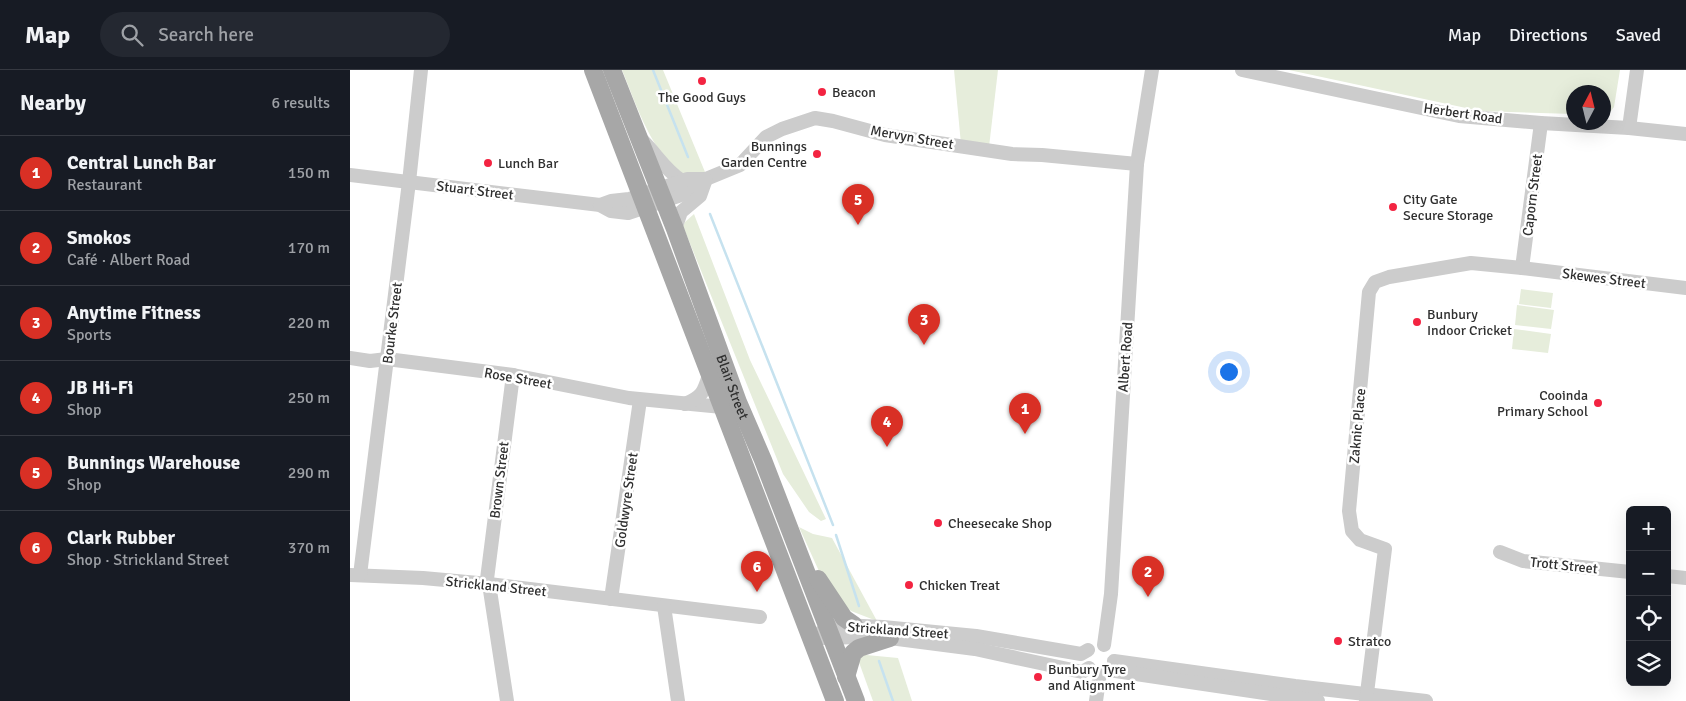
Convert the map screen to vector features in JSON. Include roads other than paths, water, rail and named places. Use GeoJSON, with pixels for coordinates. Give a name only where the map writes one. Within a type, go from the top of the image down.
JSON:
{"type":"FeatureCollection","features":[{"type":"Feature","properties":{"kind":"main road","name":"Blair Street"},"geometry":{"type":"LineString","coordinates":[[593,70],[835,701]]}},
{"type":"Feature","properties":{"kind":"main road","name":"Blair Street"},"geometry":{"type":"LineString","coordinates":[[612,70],[675,229],[738,402],[763,460],[856,701]]}},
{"type":"Feature","properties":{"kind":"main road"},"geometry":{"type":"LineString","coordinates":[[805,570],[818,580],[844,618],[854,625]]}},
{"type":"Feature","properties":{"kind":"main road"},"geometry":{"type":"LineString","coordinates":[[846,677],[853,653],[859,648],[890,638]]}},
{"type":"Feature","properties":{"kind":"street","name":"Bourke Street"},"geometry":{"type":"LineString","coordinates":[[355,575],[388,359],[420,70]]}},
{"type":"Feature","properties":{"kind":"street","name":"Albert Road"},"geometry":{"type":"LineString","coordinates":[[1104,644],[1111,594],[1137,164],[1152,70]]}},
{"type":"Feature","properties":{"kind":"street","name":"Herbert Road"},"geometry":{"type":"LineString","coordinates":[[1242,70],[1459,116],[1686,134]]}},
{"type":"Feature","properties":{"kind":"street"},"geometry":{"type":"LineString","coordinates":[[1629,128],[1637,70]]}},
{"type":"Feature","properties":{"kind":"street","name":"Mervyn Street"},"geometry":{"type":"LineString","coordinates":[[643,201],[692,191],[706,179],[740,164],[766,137],[782,129],[815,118],[885,135],[1012,154],[1137,164]]}},
{"type":"Feature","properties":{"kind":"street","name":"Caporn Street"},"geometry":{"type":"LineString","coordinates":[[1522,268],[1541,123]]}},
{"type":"Feature","properties":{"kind":"street"},"geometry":{"type":"LineString","coordinates":[[637,135],[670,173],[682,181]]}},
{"type":"Feature","properties":{"kind":"street","name":"Stuart Street"},"geometry":{"type":"LineString","coordinates":[[350,175],[600,205],[611,211],[628,213],[643,201]]}},
{"type":"Feature","properties":{"kind":"street","name":"Mervyn Street"},"geometry":{"type":"LineString","coordinates":[[661,196],[687,179],[706,179]]}},
{"type":"Feature","properties":{"kind":"street"},"geometry":{"type":"LineString","coordinates":[[675,229],[681,212],[700,196],[706,179]]}},
{"type":"Feature","properties":{"kind":"street","name":"Zaknic Place"},"geometry":{"type":"LineString","coordinates":[[1366,698],[1384,550],[1360,540],[1352,531],[1349,511],[1369,292],[1375,282],[1389,277],[1453,266],[1471,264],[1522,268]]}},
{"type":"Feature","properties":{"kind":"street","name":"Skewes Street"},"geometry":{"type":"LineString","coordinates":[[1522,268],[1686,288]]}},
{"type":"Feature","properties":{"kind":"street","name":"Rose Street"},"geometry":{"type":"LineString","coordinates":[[350,358],[370,361],[388,359],[513,376],[640,400],[722,408],[738,402]]}},
{"type":"Feature","properties":{"kind":"street"},"geometry":{"type":"LineString","coordinates":[[685,404],[697,399],[704,391],[709,375]]}},
{"type":"Feature","properties":{"kind":"street","name":"Brown Street"},"geometry":{"type":"LineString","coordinates":[[507,701],[487,579],[513,376]]}},
{"type":"Feature","properties":{"kind":"street","name":"Goldwyre Street"},"geometry":{"type":"LineString","coordinates":[[612,599],[640,400]]}},
{"type":"Feature","properties":{"kind":"street","name":"Trott Street"},"geometry":{"type":"LineString","coordinates":[[1500,552],[1523,561],[1626,572]]}},
{"type":"Feature","properties":{"kind":"street","name":"Strickland Street"},"geometry":{"type":"LineString","coordinates":[[355,575],[423,578],[489,584],[760,618]]}},
{"type":"Feature","properties":{"kind":"street"},"geometry":{"type":"LineString","coordinates":[[1671,576],[1686,578]]}},
{"type":"Feature","properties":{"kind":"street"},"geometry":{"type":"LineString","coordinates":[[664,606],[678,701]]}},
{"type":"Feature","properties":{"kind":"street","name":"Strickland Street"},"geometry":{"type":"LineString","coordinates":[[830,634],[843,625],[883,627],[976,636],[1081,654],[1093,646],[1104,644]]}},
{"type":"Feature","properties":{"kind":"street","name":"Strickland Street"},"geometry":{"type":"LineString","coordinates":[[811,637],[830,634],[890,638],[975,649],[1082,672],[1103,668],[1295,695],[1426,701]]}},
{"type":"Feature","properties":{"kind":"street"},"geometry":{"type":"LineString","coordinates":[[1096,701],[1103,668],[1112,651],[1104,644]]}},
{"type":"Feature","properties":{"kind":"street"},"geometry":{"type":"LineString","coordinates":[[1088,650],[1085,657],[1103,668]]}},
{"type":"Feature","properties":{"kind":"street","name":"Strickland Street"},"geometry":{"type":"LineString","coordinates":[[1295,695],[1318,701]]}},
{"type":"Feature","properties":{"kind":"waterway"},"geometry":{"type":"LineString","coordinates":[[653,70],[688,157]]}},
{"type":"Feature","properties":{"kind":"waterway"},"geometry":{"type":"LineString","coordinates":[[710,214],[833,525]]}},
{"type":"Feature","properties":{"kind":"waterway"},"geometry":{"type":"LineString","coordinates":[[836,535],[859,606]]}},
{"type":"Feature","properties":{"kind":"waterway"},"geometry":{"type":"LineString","coordinates":[[879,661],[893,701]]}},
{"type":"Feature","properties":{"kind":"place","name":"The Good Guys"},"geometry":{"type":"Point","coordinates":[702,81]}},
{"type":"Feature","properties":{"kind":"place","name":"Beacon"},"geometry":{"type":"Point","coordinates":[822,92]}},
{"type":"Feature","properties":{"kind":"place","name":"Bunnings Garden Centre"},"geometry":{"type":"Point","coordinates":[817,154]}},
{"type":"Feature","properties":{"kind":"place","name":"Lunch Bar"},"geometry":{"type":"Point","coordinates":[488,163]}},
{"type":"Feature","properties":{"kind":"place","name":"City Gate Secure Storage"},"geometry":{"type":"Point","coordinates":[1393,207]}},
{"type":"Feature","properties":{"kind":"place","name":"Bunnings Warehouse"},"geometry":{"type":"Point","coordinates":[858,225]}},
{"type":"Feature","properties":{"kind":"place","name":"Bunbury Indoor Cricket"},"geometry":{"type":"Point","coordinates":[1417,322]}},
{"type":"Feature","properties":{"kind":"place","name":"Anytime Fitness"},"geometry":{"type":"Point","coordinates":[924,345]}},
{"type":"Feature","properties":{"kind":"place","name":"Cooinda Primary School"},"geometry":{"type":"Point","coordinates":[1598,403]}},
{"type":"Feature","properties":{"kind":"place","name":"Central Lunch Bar"},"geometry":{"type":"Point","coordinates":[1025,434]}},
{"type":"Feature","properties":{"kind":"place","name":"JB Hi-Fi"},"geometry":{"type":"Point","coordinates":[887,447]}},
{"type":"Feature","properties":{"kind":"place","name":"Cheesecake Shop"},"geometry":{"type":"Point","coordinates":[938,523]}},
{"type":"Feature","properties":{"kind":"place","name":"Chicken Treat"},"geometry":{"type":"Point","coordinates":[909,585]}},
{"type":"Feature","properties":{"kind":"place","name":"Clark Rubber"},"geometry":{"type":"Point","coordinates":[757,592]}},
{"type":"Feature","properties":{"kind":"place","name":"Smokos"},"geometry":{"type":"Point","coordinates":[1148,597]}},
{"type":"Feature","properties":{"kind":"place","name":"Stratco"},"geometry":{"type":"Point","coordinates":[1338,641]}},
{"type":"Feature","properties":{"kind":"place","name":"Bunbury Tyre and Alignment"},"geometry":{"type":"Point","coordinates":[1038,677]}}]}
